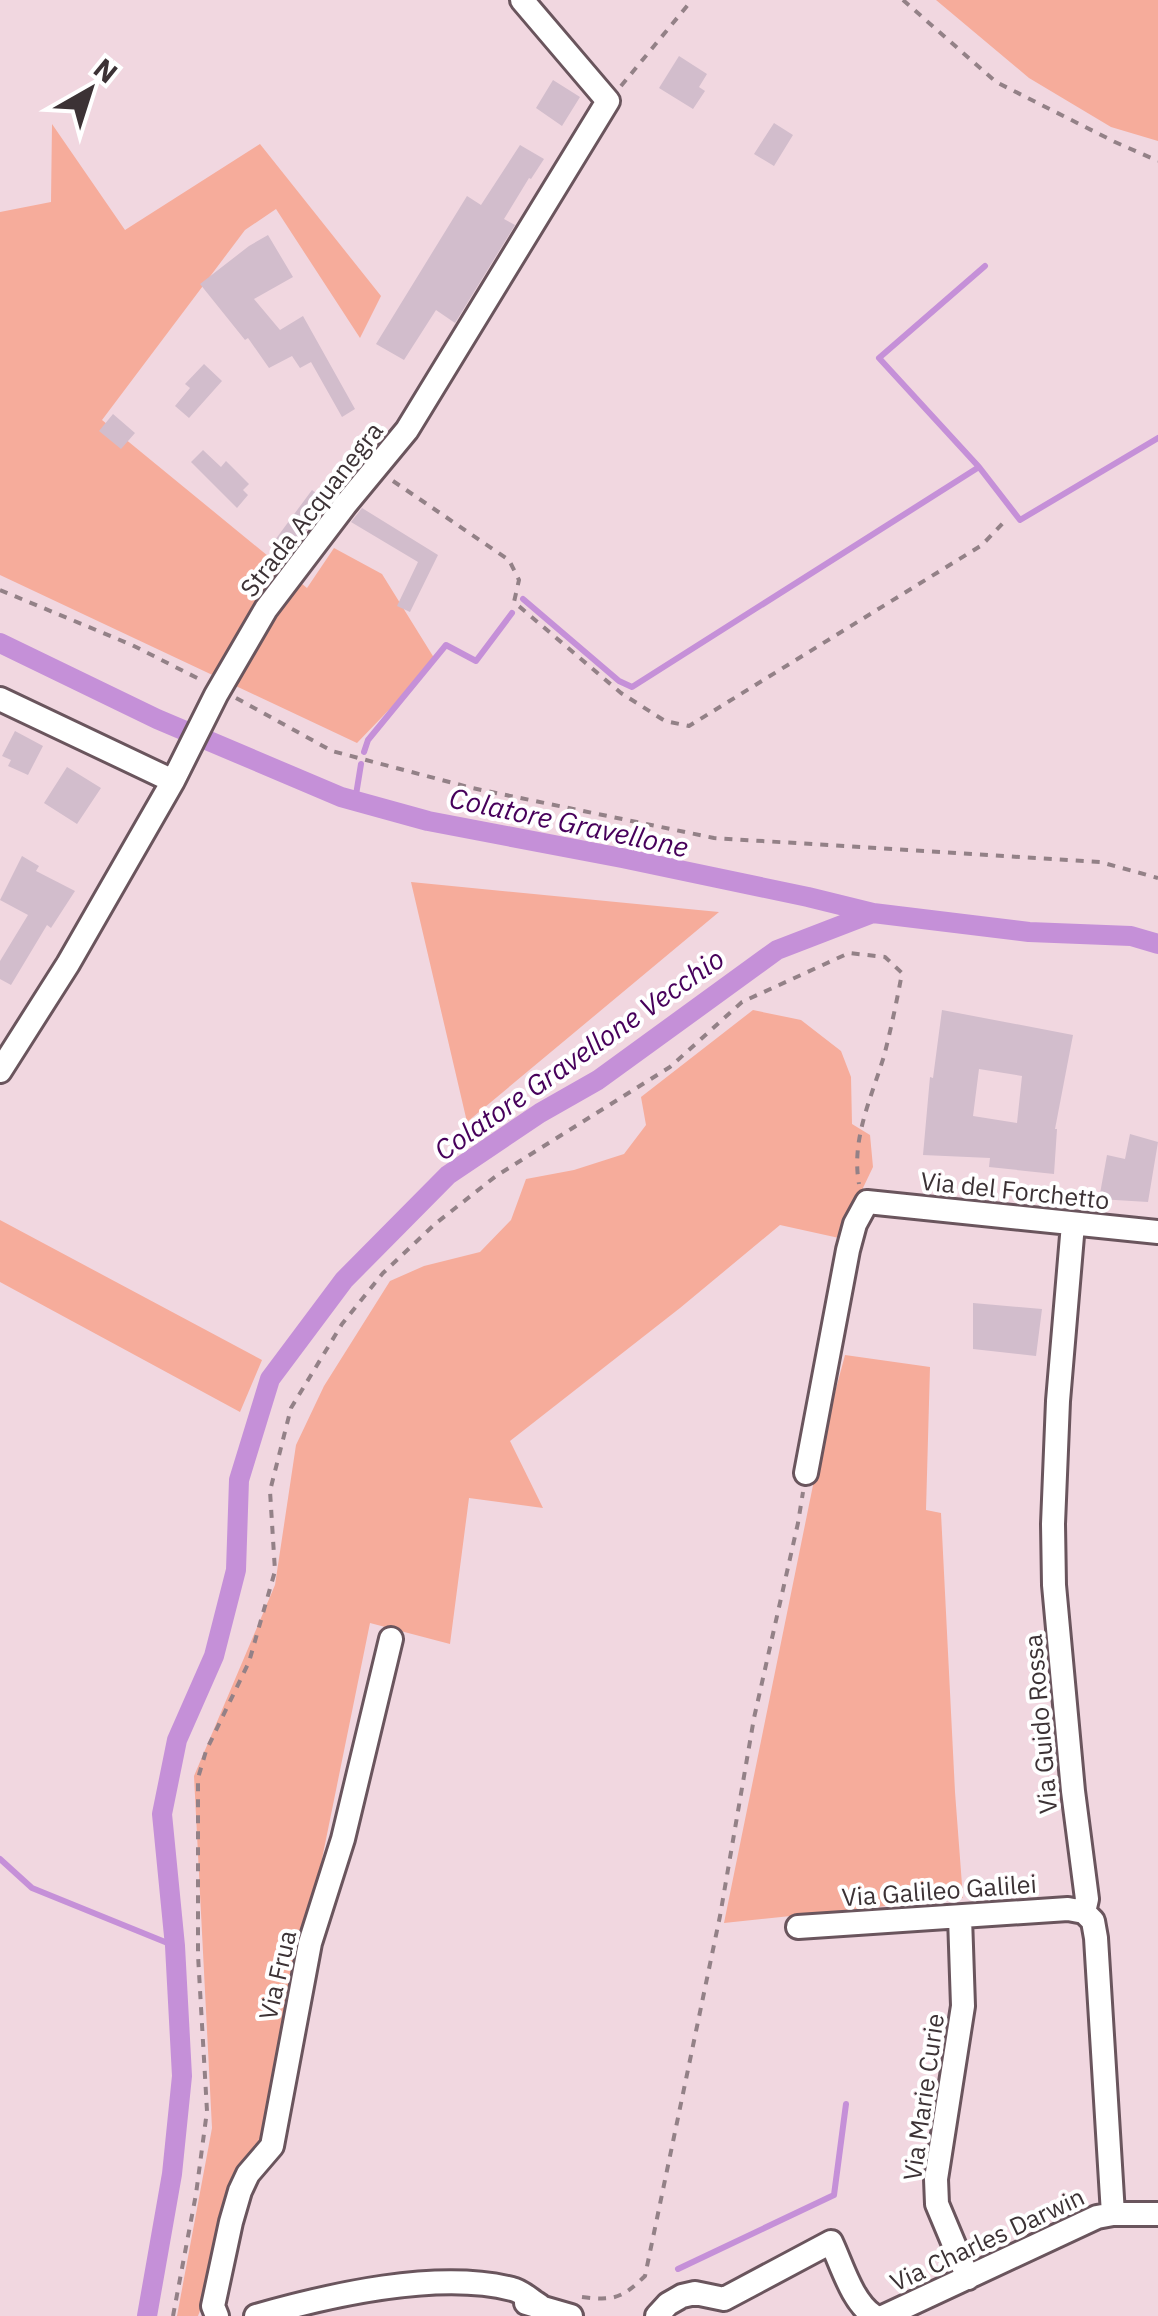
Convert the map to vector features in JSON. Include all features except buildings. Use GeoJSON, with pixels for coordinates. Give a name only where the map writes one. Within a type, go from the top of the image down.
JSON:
{"type":"FeatureCollection","features":[{"type":"Feature","properties":{"kind":"street"},"geometry":{"type":"LineString","coordinates":[[522,0],[608,101]]}},
{"type":"Feature","properties":{"kind":"street","name":"Strada Acquanegra"},"geometry":{"type":"LineString","coordinates":[[0,1071],[68,964],[266,610],[407,430],[608,101]]}},
{"type":"Feature","properties":{"kind":"street"},"geometry":{"type":"LineString","coordinates":[[0,700],[173,781]]}},
{"type":"Feature","properties":{"kind":"street"},"geometry":{"type":"LineString","coordinates":[[806,1473],[848,1250],[855,1224],[867,1202]]}},
{"type":"Feature","properties":{"kind":"street","name":"Via del Forchetto"},"geometry":{"type":"LineString","coordinates":[[867,1202],[1158,1232]]}},
{"type":"Feature","properties":{"kind":"street","name":"Via Guido Rossa"},"geometry":{"type":"LineString","coordinates":[[1073,1224],[1058,1402],[1054,1585],[1087,1899],[1084,1912],[1093,1921],[1096,1938],[1112,2214]]}},
{"type":"Feature","properties":{"kind":"street","name":"Via Frua"},"geometry":{"type":"LineString","coordinates":[[217,2316],[213,2306],[240,2191],[248,2174],[272,2146],[310,1943],[343,1839],[391,1639]]}},
{"type":"Feature","properties":{"kind":"street","name":"Via Galileo Galilei"},"geometry":{"type":"LineString","coordinates":[[798,1927],[1068,1909],[1084,1912]]}},
{"type":"Feature","properties":{"kind":"street","name":"Via Marie Curie"},"geometry":{"type":"LineString","coordinates":[[960,1918],[963,2006],[936,2179],[937,2204],[968,2278]]}},
{"type":"Feature","properties":{"kind":"street"},"geometry":{"type":"LineString","coordinates":[[1112,2214],[1158,2214]]}},
{"type":"Feature","properties":{"kind":"street","name":"Via Charles Darwin"},"geometry":{"type":"LineString","coordinates":[[886,2316],[1096,2217],[1112,2214]]}},
{"type":"Feature","properties":{"kind":"street","name":"Via Charles Darwin"},"geometry":{"type":"LineString","coordinates":[[657,2316],[682,2296],[695,2293],[724,2299],[831,2242],[859,2300],[874,2316]]}},
{"type":"Feature","properties":{"kind":"street"},"geometry":{"type":"LineString","coordinates":[[256,2316],[322,2298],[458,2282],[516,2290],[538,2306]]}},
{"type":"Feature","properties":{"kind":"street"},"geometry":{"type":"LineString","coordinates":[[306,2316],[383,2301],[458,2296],[571,2306]]}},
{"type":"Feature","properties":{"kind":"path"},"geometry":{"type":"LineString","coordinates":[[608,101],[692,0]]}},
{"type":"Feature","properties":{"kind":"path"},"geometry":{"type":"LineString","coordinates":[[903,0],[996,82],[1158,161]]}},
{"type":"Feature","properties":{"kind":"path"},"geometry":{"type":"LineString","coordinates":[[374,470],[422,498],[509,560],[519,580],[514,602],[585,664],[664,721],[689,726],[982,544],[1005,522]]}},
{"type":"Feature","properties":{"kind":"path"},"geometry":{"type":"LineString","coordinates":[[0,590],[132,645],[332,751],[472,788],[714,838],[1100,862],[1158,878]]}},
{"type":"Feature","properties":{"kind":"path"},"geometry":{"type":"LineString","coordinates":[[173,2316],[207,2111],[198,1954],[198,1778],[206,1751],[248,1662],[275,1571],[270,1490],[291,1408],[342,1324],[383,1274],[435,1224],[496,1176],[670,1067],[742,1002],[848,953],[885,957],[902,973],[884,1054],[859,1132],[856,1166],[867,1202]]}},
{"type":"Feature","properties":{"kind":"path"},"geometry":{"type":"LineString","coordinates":[[571,2306],[626,2294],[645,2276],[806,1473]]}},
{"type":"Feature","properties":{"kind":"shaded area"},"geometry":{"type":"Polygon","coordinates":[[[936,0],[1158,0],[1158,141],[1111,127],[1029,78],[936,0]]]}},
{"type":"Feature","properties":{"kind":"shaded area"},"geometry":{"type":"Polygon","coordinates":[[[52,124],[125,230],[260,144],[381,296],[360,338],[276,209],[245,230],[102,420],[307,588],[334,548],[382,574],[436,661],[357,743],[0,575],[0,212],[51,202],[52,124]]]}},
{"type":"Feature","properties":{"kind":"shaded area"},"geometry":{"type":"Polygon","coordinates":[[[411,882],[719,912],[467,1122],[411,882]]]}},
{"type":"Feature","properties":{"kind":"shaded area"},"geometry":{"type":"Polygon","coordinates":[[[753,1010],[801,1020],[841,1051],[851,1077],[852,1124],[870,1135],[873,1167],[839,1238],[780,1225],[510,1441],[543,1508],[469,1498],[450,1644],[370,1623],[264,2144],[198,2316],[177,2316],[212,2128],[194,1776],[275,1585],[296,1445],[324,1386],[390,1281],[424,1266],[480,1252],[511,1220],[526,1179],[574,1170],[624,1154],[646,1125],[641,1097],[753,1010]]]}},
{"type":"Feature","properties":{"kind":"shaded area"},"geometry":{"type":"Polygon","coordinates":[[[0,1220],[262,1360],[240,1412],[0,1282],[0,1220]]]}},
{"type":"Feature","properties":{"kind":"shaded area"},"geometry":{"type":"Polygon","coordinates":[[[845,1355],[930,1367],[926,1510],[941,1513],[963,1898],[724,1923],[822,1441],[845,1355]]]}},
{"type":"Feature","properties":{"kind":"waterway"},"geometry":{"type":"LineString","coordinates":[[985,266],[879,358],[979,467],[1020,520],[1158,438]]}},
{"type":"Feature","properties":{"kind":"waterway"},"geometry":{"type":"LineString","coordinates":[[523,599],[619,681],[632,687],[979,467]]}},
{"type":"Feature","properties":{"kind":"waterway"},"geometry":{"type":"LineString","coordinates":[[364,752],[368,740],[446,645],[476,661],[512,613]]}},
{"type":"Feature","properties":{"kind":"waterway","name":"Colatore Gravellone"},"geometry":{"type":"LineString","coordinates":[[0,643],[157,719],[341,797],[428,821],[622,858],[873,913],[1029,932],[1131,936],[1158,944]]}},
{"type":"Feature","properties":{"kind":"waterway"},"geometry":{"type":"LineString","coordinates":[[355,801],[361,764]]}},
{"type":"Feature","properties":{"kind":"waterway","name":"Colatore Gravellone Vecchio"},"geometry":{"type":"LineString","coordinates":[[147,2316],[172,2174],[182,2076],[162,1814],[177,1740],[214,1656],[236,1570],[239,1480],[270,1379],[344,1280],[448,1175],[540,1113],[598,1080],[777,950],[873,913]]}},
{"type":"Feature","properties":{"kind":"waterway"},"geometry":{"type":"LineString","coordinates":[[0,1859],[32,1888],[175,1946]]}},
{"type":"Feature","properties":{"kind":"waterway"},"geometry":{"type":"LineString","coordinates":[[678,2269],[834,2195],[846,2104]]}}]}
